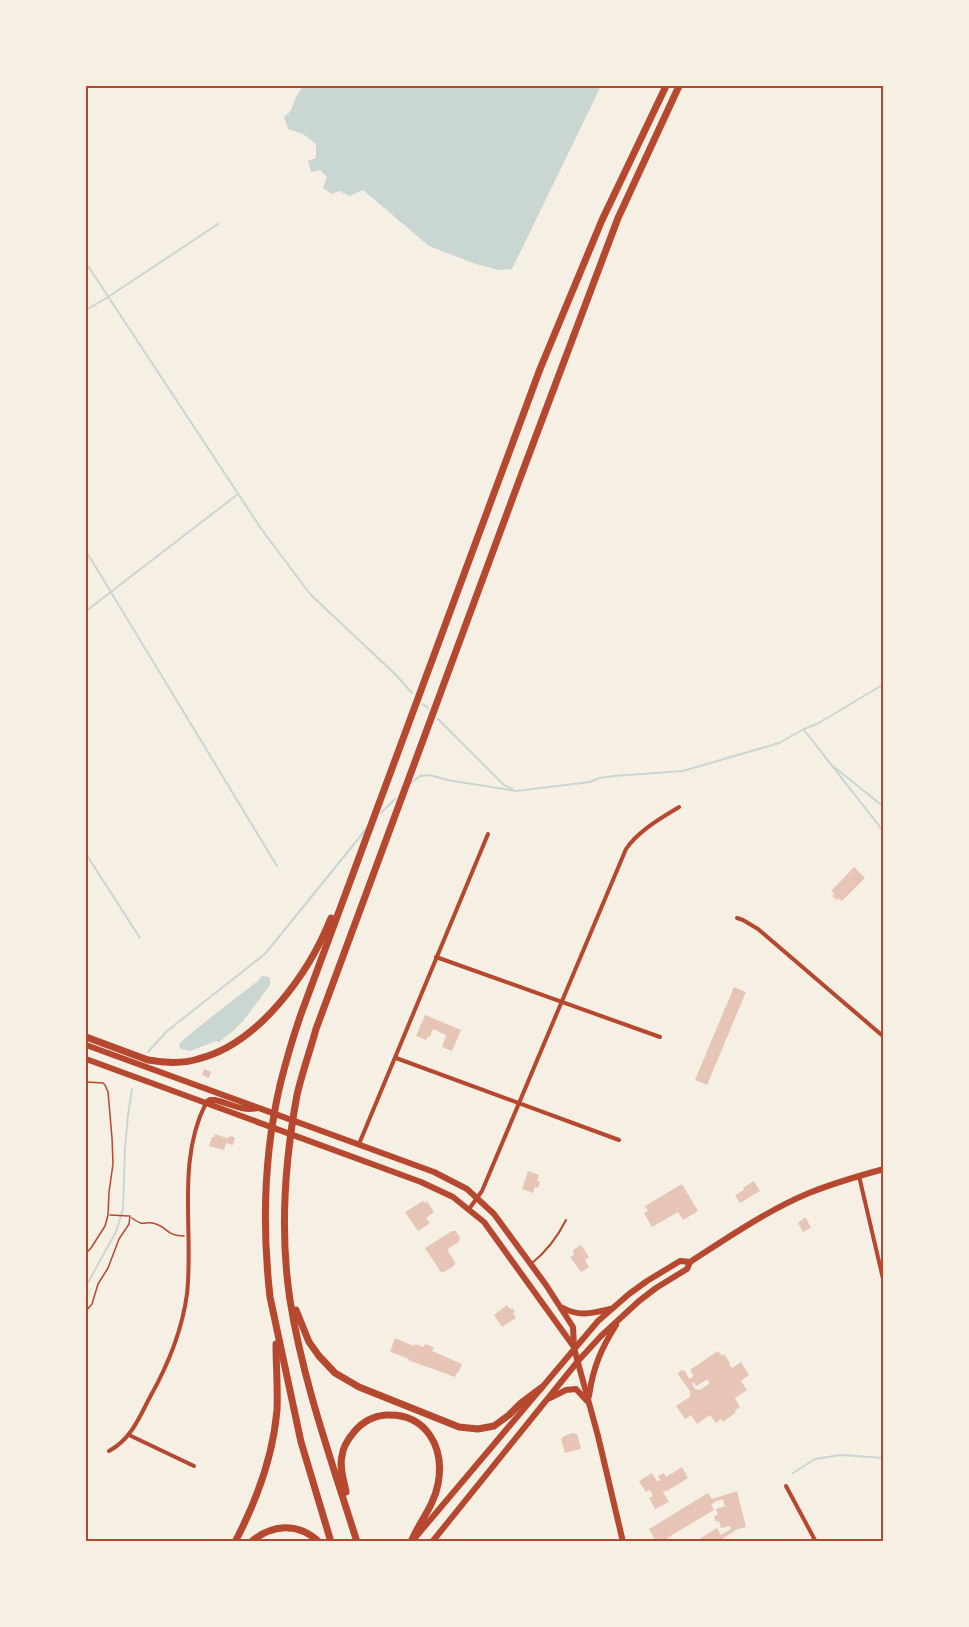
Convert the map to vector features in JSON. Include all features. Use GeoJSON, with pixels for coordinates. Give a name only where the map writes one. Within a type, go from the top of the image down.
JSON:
{"type":"FeatureCollection","features":[{"type":"Feature","properties":{"kind":"highway"},"geometry":{"type":"LineString","coordinates":[[331,1542],[301,1442],[275,1327],[267,1273],[265,1214],[269,1148],[280,1087],[301,1014],[551,341],[602,220],[666,86]]}},
{"type":"Feature","properties":{"kind":"highway"},"geometry":{"type":"LineString","coordinates":[[357,1542],[308,1381],[289,1288],[285,1240],[286,1194],[288,1154],[297,1096],[316,1029],[565,357],[618,218],[679,86]]}},
{"type":"Feature","properties":{"kind":"highway"},"geometry":{"type":"LineString","coordinates":[[86,1037],[148,1060],[171,1063],[203,1058],[236,1043],[276,1005],[313,954],[327,928],[343,886],[368,833]]}},
{"type":"Feature","properties":{"kind":"highway"},"geometry":{"type":"LineString","coordinates":[[289,1288],[309,1342],[330,1369],[344,1380],[459,1427],[478,1429],[497,1424],[541,1388]]}},
{"type":"Feature","properties":{"kind":"highway"},"geometry":{"type":"LineString","coordinates":[[235,1542],[258,1494],[270,1452],[277,1410],[275,1327]]}},
{"type":"Feature","properties":{"kind":"highway"},"geometry":{"type":"LineString","coordinates":[[352,1527],[342,1469],[341,1458],[344,1448],[357,1428],[371,1419],[380,1416],[403,1416],[414,1420],[431,1436],[440,1465],[439,1483],[434,1501],[415,1531],[411,1542]]}},
{"type":"Feature","properties":{"kind":"highway"},"geometry":{"type":"LineString","coordinates":[[251,1542],[262,1533],[280,1527],[300,1530],[319,1542]]}},
{"type":"Feature","properties":{"kind":"main road"},"geometry":{"type":"LineString","coordinates":[[86,1045],[446,1177],[477,1198],[502,1223],[573,1327],[574,1348],[623,1542]]}},
{"type":"Feature","properties":{"kind":"main road"},"geometry":{"type":"LineString","coordinates":[[86,1059],[426,1184],[453,1197],[484,1222],[574,1348]]}},
{"type":"Feature","properties":{"kind":"main road"},"geometry":{"type":"LineString","coordinates":[[206,1103],[215,1100],[246,1109],[257,1108]]}},
{"type":"Feature","properties":{"kind":"main road"},"geometry":{"type":"LineString","coordinates":[[432,1542],[578,1362],[621,1316],[656,1288],[687,1269],[690,1262],[792,1202],[824,1187],[884,1169]]}},
{"type":"Feature","properties":{"kind":"main road"},"geometry":{"type":"LineString","coordinates":[[411,1542],[574,1348],[611,1308],[640,1285],[673,1265],[680,1261],[690,1262]]}},
{"type":"Feature","properties":{"kind":"main road"},"geometry":{"type":"LineString","coordinates":[[560,1306],[580,1314],[611,1308]]}},
{"type":"Feature","properties":{"kind":"main road"},"geometry":{"type":"LineString","coordinates":[[589,1402],[597,1359],[621,1316]]}},
{"type":"Feature","properties":{"kind":"main road"},"geometry":{"type":"LineString","coordinates":[[547,1400],[566,1390],[576,1389],[589,1402]]}},
{"type":"Feature","properties":{"kind":"street"},"geometry":{"type":"LineString","coordinates":[[469,1209],[477,1198],[519,1102],[626,849],[631,841],[641,833],[679,807]]}},
{"type":"Feature","properties":{"kind":"street"},"geometry":{"type":"LineString","coordinates":[[359,1144],[488,834]]}},
{"type":"Feature","properties":{"kind":"street"},"geometry":{"type":"LineString","coordinates":[[737,918],[758,928],[884,1037]]}},
{"type":"Feature","properties":{"kind":"street"},"geometry":{"type":"LineString","coordinates":[[436,957],[660,1037]]}},
{"type":"Feature","properties":{"kind":"street"},"geometry":{"type":"LineString","coordinates":[[396,1058],[619,1140]]}},
{"type":"Feature","properties":{"kind":"street"},"geometry":{"type":"LineString","coordinates":[[110,1451],[129,1435],[167,1363],[182,1322],[188,1275],[188,1184],[193,1143],[206,1103]]}},
{"type":"Feature","properties":{"kind":"street"},"geometry":{"type":"LineString","coordinates":[[859,1175],[884,1284]]}},
{"type":"Feature","properties":{"kind":"street"},"geometry":{"type":"LineString","coordinates":[[129,1435],[194,1466]]}},
{"type":"Feature","properties":{"kind":"street"},"geometry":{"type":"LineString","coordinates":[[786,1486],[816,1542]]}},
{"type":"Feature","properties":{"kind":"lane"},"geometry":{"type":"LineString","coordinates":[[531,1264],[549,1248],[559,1235],[566,1220]]}},
{"type":"Feature","properties":{"kind":"path"},"geometry":{"type":"LineString","coordinates":[[86,1082],[103,1083],[108,1092],[113,1164],[105,1226],[86,1253]]}},
{"type":"Feature","properties":{"kind":"path"},"geometry":{"type":"LineString","coordinates":[[108,1215],[130,1216],[141,1224],[153,1223],[176,1236],[188,1236]]}},
{"type":"Feature","properties":{"kind":"path"},"geometry":{"type":"LineString","coordinates":[[86,1311],[92,1304],[98,1284],[108,1268],[119,1239],[129,1224],[130,1216]]}},
{"type":"Feature","properties":{"kind":"shaded area"},"geometry":{"type":"Polygon","coordinates":[[[305,86],[601,86],[512,269],[498,270],[429,246],[363,190],[350,196],[339,191],[332,194],[323,188],[327,177],[320,170],[311,172],[308,161],[316,158],[316,144],[303,134],[288,129],[284,117],[291,110],[298,94],[305,86]]]}},
{"type":"Feature","properties":{"kind":"shaded area"},"geometry":{"type":"Polygon","coordinates":[[[262,976],[270,979],[270,985],[233,1031],[219,1042],[216,1041],[190,1051],[181,1049],[180,1043],[262,976]]]}},
{"type":"Feature","properties":{"kind":"building"},"geometry":{"type":"Polygon","coordinates":[[[854,867],[865,878],[842,901],[839,898],[837,900],[832,896],[835,894],[831,891],[854,867]]]}},
{"type":"Feature","properties":{"kind":"building"},"geometry":{"type":"Polygon","coordinates":[[[734,987],[746,992],[707,1085],[695,1080],[734,987]]]}},
{"type":"Feature","properties":{"kind":"building"},"geometry":{"type":"Polygon","coordinates":[[[425,1015],[461,1030],[452,1051],[442,1047],[446,1035],[433,1029],[426,1040],[416,1036],[425,1015]]]}},
{"type":"Feature","properties":{"kind":"building"},"geometry":{"type":"Polygon","coordinates":[[[204,1069],[211,1072],[209,1078],[202,1075],[204,1069]]]}},
{"type":"Feature","properties":{"kind":"building"},"geometry":{"type":"Polygon","coordinates":[[[215,1134],[235,1138],[233,1145],[226,1143],[224,1150],[209,1146],[215,1134]]]}},
{"type":"Feature","properties":{"kind":"building"},"geometry":{"type":"Polygon","coordinates":[[[528,1171],[539,1175],[538,1188],[535,1187],[533,1193],[522,1189],[528,1171]]]}},
{"type":"Feature","properties":{"kind":"building"},"geometry":{"type":"Polygon","coordinates":[[[754,1181],[760,1191],[740,1203],[735,1195],[754,1181]]]}},
{"type":"Feature","properties":{"kind":"building"},"geometry":{"type":"Polygon","coordinates":[[[682,1184],[698,1211],[683,1220],[678,1212],[652,1227],[644,1213],[648,1211],[645,1206],[682,1184]]]}},
{"type":"Feature","properties":{"kind":"building"},"geometry":{"type":"Polygon","coordinates":[[[423,1201],[425,1203],[427,1201],[434,1212],[426,1218],[430,1223],[418,1231],[405,1212],[423,1201]]]}},
{"type":"Feature","properties":{"kind":"building"},"geometry":{"type":"Polygon","coordinates":[[[804,1218],[811,1228],[803,1232],[798,1223],[804,1218]]]}},
{"type":"Feature","properties":{"kind":"building"},"geometry":{"type":"Polygon","coordinates":[[[452,1231],[456,1231],[460,1238],[459,1242],[448,1251],[455,1262],[454,1266],[441,1272],[425,1248],[452,1231]]]}},
{"type":"Feature","properties":{"kind":"building"},"geometry":{"type":"Polygon","coordinates":[[[581,1245],[589,1257],[585,1260],[589,1267],[581,1272],[570,1257],[574,1255],[573,1250],[581,1245]]]}},
{"type":"Feature","properties":{"kind":"building"},"geometry":{"type":"Polygon","coordinates":[[[507,1305],[515,1312],[513,1313],[516,1318],[502,1327],[494,1315],[507,1305]]]}},
{"type":"Feature","properties":{"kind":"building"},"geometry":{"type":"Polygon","coordinates":[[[395,1338],[414,1346],[415,1344],[424,1347],[425,1344],[434,1347],[432,1351],[462,1364],[458,1373],[455,1377],[390,1352],[395,1338]]]}},
{"type":"Feature","properties":{"kind":"building"},"geometry":{"type":"Polygon","coordinates":[[[718,1351],[722,1356],[724,1354],[732,1368],[741,1362],[749,1375],[741,1381],[747,1390],[735,1398],[740,1407],[735,1410],[736,1412],[723,1422],[721,1419],[716,1423],[710,1415],[697,1424],[691,1415],[685,1419],[676,1406],[690,1397],[690,1391],[678,1373],[681,1370],[685,1371],[689,1379],[694,1376],[690,1370],[718,1351]],[[708,1379],[696,1386],[694,1382],[692,1384],[695,1389],[700,1390],[709,1384],[708,1379]]]}},
{"type":"Feature","properties":{"kind":"building"},"geometry":{"type":"Polygon","coordinates":[[[573,1433],[577,1434],[581,1449],[565,1453],[561,1439],[573,1433]]]}},
{"type":"Feature","properties":{"kind":"building"},"geometry":{"type":"Polygon","coordinates":[[[682,1467],[688,1478],[663,1492],[669,1502],[655,1509],[649,1498],[653,1496],[650,1490],[646,1492],[639,1481],[652,1473],[657,1481],[660,1480],[658,1476],[664,1473],[666,1477],[682,1467]]]}},
{"type":"Feature","properties":{"kind":"building"},"geometry":{"type":"Polygon","coordinates":[[[737,1491],[746,1527],[734,1530],[723,1538],[725,1542],[695,1542],[717,1528],[721,1535],[731,1529],[730,1526],[721,1528],[714,1516],[718,1515],[716,1509],[725,1506],[723,1499],[711,1505],[714,1510],[667,1538],[669,1542],[656,1542],[649,1529],[708,1493],[712,1499],[737,1491]]]}},
{"type":"Feature","properties":{"kind":"waterway"},"geometry":{"type":"LineString","coordinates":[[86,310],[218,224]]}},
{"type":"Feature","properties":{"kind":"waterway"},"geometry":{"type":"LineString","coordinates":[[86,263],[262,530],[310,594],[394,673],[412,693]]}},
{"type":"Feature","properties":{"kind":"waterway"},"geometry":{"type":"LineString","coordinates":[[86,611],[238,494]]}},
{"type":"Feature","properties":{"kind":"waterway"},"geometry":{"type":"LineString","coordinates":[[86,551],[277,866]]}},
{"type":"Feature","properties":{"kind":"waterway"},"geometry":{"type":"LineString","coordinates":[[408,785],[420,776],[430,775],[447,780],[516,791],[590,782],[614,776],[683,771],[779,743],[817,724],[884,684]]}},
{"type":"Feature","properties":{"kind":"waterway"},"geometry":{"type":"LineString","coordinates":[[423,704],[428,708]]}},
{"type":"Feature","properties":{"kind":"waterway"},"geometry":{"type":"LineString","coordinates":[[438,719],[504,785],[512,789]]}},
{"type":"Feature","properties":{"kind":"waterway"},"geometry":{"type":"LineString","coordinates":[[804,730],[884,832]]}},
{"type":"Feature","properties":{"kind":"waterway"},"geometry":{"type":"LineString","coordinates":[[833,766],[884,807]]}},
{"type":"Feature","properties":{"kind":"waterway"},"geometry":{"type":"LineString","coordinates":[[381,813],[395,799]]}},
{"type":"Feature","properties":{"kind":"waterway"},"geometry":{"type":"LineString","coordinates":[[148,1052],[167,1031],[265,954],[367,828]]}},
{"type":"Feature","properties":{"kind":"waterway"},"geometry":{"type":"LineString","coordinates":[[86,854],[140,938]]}},
{"type":"Feature","properties":{"kind":"waterway"},"geometry":{"type":"LineString","coordinates":[[86,1286],[116,1232],[123,1209],[125,1148],[132,1089]]}},
{"type":"Feature","properties":{"kind":"waterway"},"geometry":{"type":"LineString","coordinates":[[793,1473],[815,1459],[841,1455],[884,1458]]}}]}
